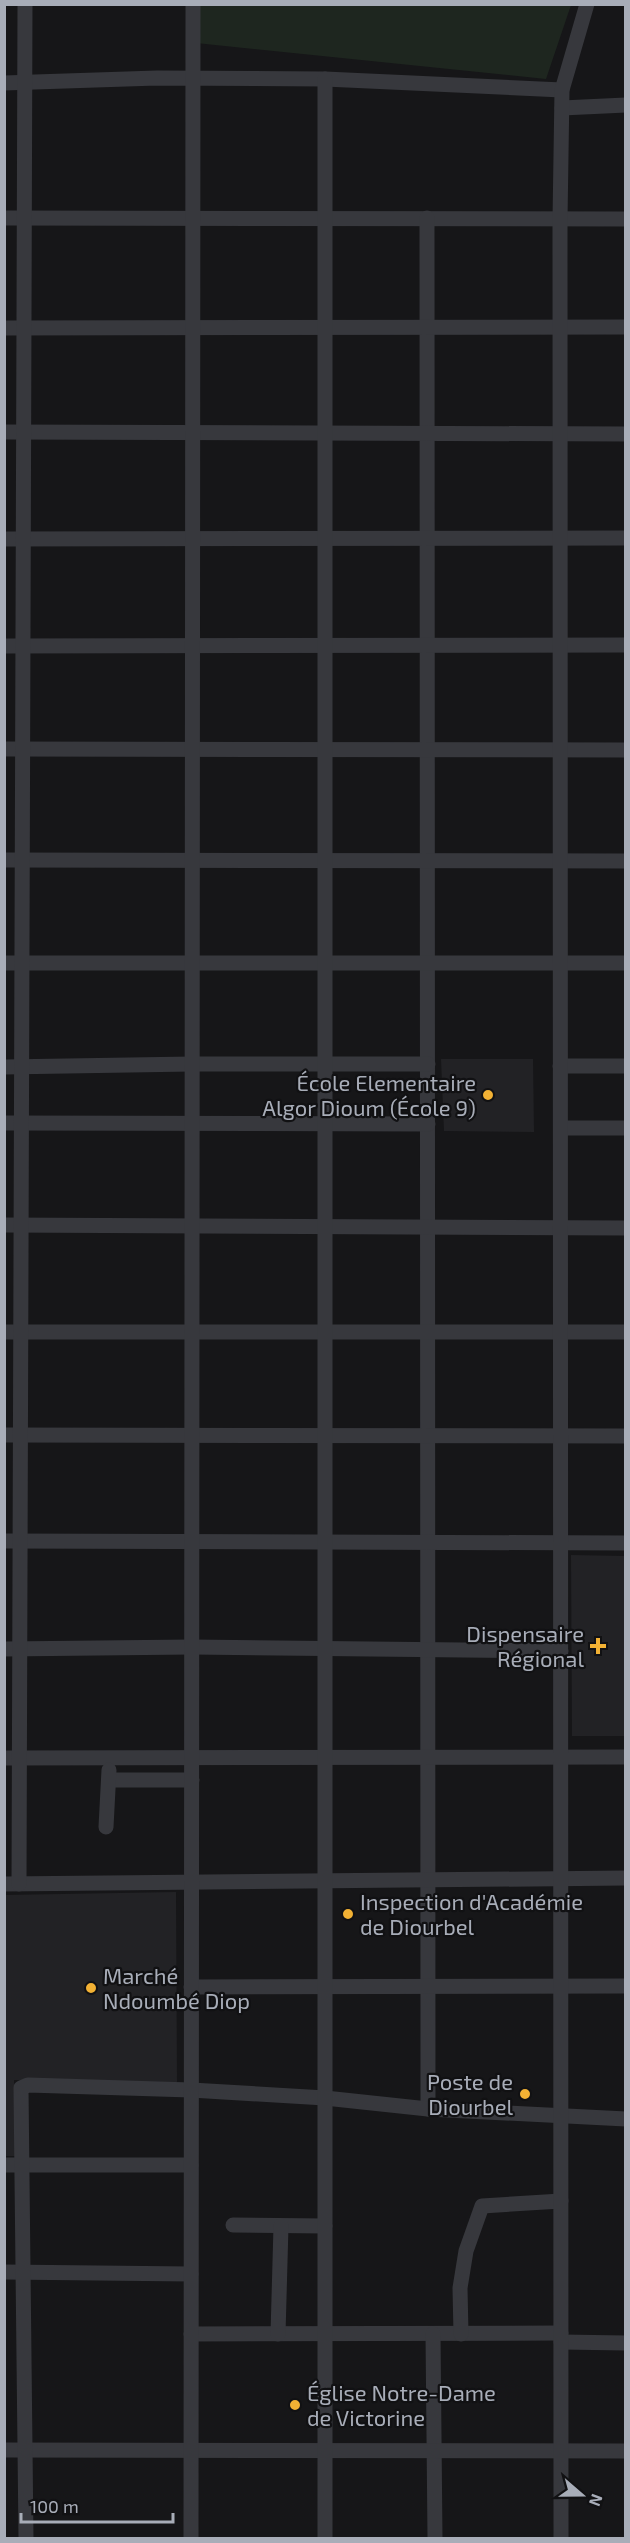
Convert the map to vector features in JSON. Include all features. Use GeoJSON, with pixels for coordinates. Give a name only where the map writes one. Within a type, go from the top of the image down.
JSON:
{"type":"FeatureCollection","features":[{"type":"Feature","properties":{"kind":"street"},"geometry":{"type":"LineString","coordinates":[[25,4],[21,1225],[20,1332],[12,1435],[12,1884],[626,1878]]}},
{"type":"Feature","properties":{"kind":"street"},"geometry":{"type":"LineString","coordinates":[[190,2538],[194,4]]}},
{"type":"Feature","properties":{"kind":"street"},"geometry":{"type":"LineString","coordinates":[[561,2538],[560,220],[562,90],[587,4]]}},
{"type":"Feature","properties":{"kind":"street"},"geometry":{"type":"LineString","coordinates":[[4,83],[193,78],[325,79],[562,90]]}},
{"type":"Feature","properties":{"kind":"street"},"geometry":{"type":"LineString","coordinates":[[325,79],[325,2538]]}},
{"type":"Feature","properties":{"kind":"street"},"geometry":{"type":"LineString","coordinates":[[562,108],[626,105]]}},
{"type":"Feature","properties":{"kind":"street"},"geometry":{"type":"LineString","coordinates":[[4,218],[626,219]]}},
{"type":"Feature","properties":{"kind":"street"},"geometry":{"type":"LineString","coordinates":[[427,218],[429,2109]]}},
{"type":"Feature","properties":{"kind":"street"},"geometry":{"type":"LineString","coordinates":[[4,328],[626,327]]}},
{"type":"Feature","properties":{"kind":"street"},"geometry":{"type":"LineString","coordinates":[[4,432],[626,434]]}},
{"type":"Feature","properties":{"kind":"street"},"geometry":{"type":"LineString","coordinates":[[4,539],[626,538]]}},
{"type":"Feature","properties":{"kind":"street"},"geometry":{"type":"LineString","coordinates":[[4,646],[626,645]]}},
{"type":"Feature","properties":{"kind":"street"},"geometry":{"type":"LineString","coordinates":[[4,749],[626,750]]}},
{"type":"Feature","properties":{"kind":"street"},"geometry":{"type":"LineString","coordinates":[[4,861],[626,861]]}},
{"type":"Feature","properties":{"kind":"street"},"geometry":{"type":"LineString","coordinates":[[4,963],[626,963]]}},
{"type":"Feature","properties":{"kind":"street"},"geometry":{"type":"LineString","coordinates":[[4,1067],[428,1064]]}},
{"type":"Feature","properties":{"kind":"street"},"geometry":{"type":"LineString","coordinates":[[560,1066],[626,1066]]}},
{"type":"Feature","properties":{"kind":"street"},"geometry":{"type":"LineString","coordinates":[[4,1123],[428,1124]]}},
{"type":"Feature","properties":{"kind":"street"},"geometry":{"type":"LineString","coordinates":[[561,1128],[626,1128]]}},
{"type":"Feature","properties":{"kind":"street"},"geometry":{"type":"LineString","coordinates":[[4,1225],[626,1228]]}},
{"type":"Feature","properties":{"kind":"street"},"geometry":{"type":"LineString","coordinates":[[4,1332],[626,1332]]}},
{"type":"Feature","properties":{"kind":"street"},"geometry":{"type":"LineString","coordinates":[[12,1435],[626,1436]]}},
{"type":"Feature","properties":{"kind":"street"},"geometry":{"type":"LineString","coordinates":[[12,1541],[626,1542]]}},
{"type":"Feature","properties":{"kind":"street"},"geometry":{"type":"LineString","coordinates":[[12,1649],[192,1647],[561,1651]]}},
{"type":"Feature","properties":{"kind":"street"},"geometry":{"type":"LineString","coordinates":[[12,1758],[626,1757]]}},
{"type":"Feature","properties":{"kind":"street"},"geometry":{"type":"LineString","coordinates":[[106,1827],[109,1758]]}},
{"type":"Feature","properties":{"kind":"street"},"geometry":{"type":"LineString","coordinates":[[109,1780],[192,1780]]}},
{"type":"Feature","properties":{"kind":"street"},"geometry":{"type":"LineString","coordinates":[[191,1987],[626,1986]]}},
{"type":"Feature","properties":{"kind":"street"},"geometry":{"type":"LineString","coordinates":[[26,2538],[21,2088],[28,2085],[191,2090],[325,2098],[429,2109],[626,2119]]}},
{"type":"Feature","properties":{"kind":"street"},"geometry":{"type":"LineString","coordinates":[[4,2165],[191,2165]]}},
{"type":"Feature","properties":{"kind":"street"},"geometry":{"type":"LineString","coordinates":[[461,2334],[460,2288],[466,2251],[483,2206],[561,2201]]}},
{"type":"Feature","properties":{"kind":"street"},"geometry":{"type":"LineString","coordinates":[[233,2225],[325,2226]]}},
{"type":"Feature","properties":{"kind":"street"},"geometry":{"type":"LineString","coordinates":[[278,2334],[281,2226]]}},
{"type":"Feature","properties":{"kind":"street"},"geometry":{"type":"LineString","coordinates":[[4,2272],[191,2274]]}},
{"type":"Feature","properties":{"kind":"street"},"geometry":{"type":"LineString","coordinates":[[191,2334],[461,2334],[626,2343]]}},
{"type":"Feature","properties":{"kind":"street"},"geometry":{"type":"LineString","coordinates":[[433,2334],[435,2538]]}},
{"type":"Feature","properties":{"kind":"street"},"geometry":{"type":"LineString","coordinates":[[4,2450],[626,2451]]}},
{"type":"Feature","properties":{"kind":"shaded area"},"geometry":{"type":"Polygon","coordinates":[[[196,5],[571,5],[546,79],[196,43],[196,5]]]}},
{"type":"Feature","properties":{"kind":"shaded area","name":"École Elementaire Algor Dioum (École 9)"},"geometry":{"type":"Polygon","coordinates":[[[441,1059],[533,1059],[534,1132],[444,1131],[441,1059]]]}},
{"type":"Feature","properties":{"kind":"shaded area","name":"Dispensaire Régional"},"geometry":{"type":"Polygon","coordinates":[[[571,1555],[625,1556],[625,1736],[572,1736],[571,1555]]]}},
{"type":"Feature","properties":{"kind":"shaded area","name":"Marché Ndoumbé Diop"},"geometry":{"type":"Polygon","coordinates":[[[176,1892],[177,2083],[14,2080],[16,2156],[5,2156],[4,1895],[176,1892]]]}},
{"type":"Feature","properties":{"kind":"place","name":"École Elementaire Algor Dioum (École 9)"},"geometry":{"type":"Point","coordinates":[488,1095]}},
{"type":"Feature","properties":{"kind":"place","name":"Dispensaire Régional"},"geometry":{"type":"Point","coordinates":[598,1646]}},
{"type":"Feature","properties":{"kind":"place","name":"Inspection d'Académie de Diourbel"},"geometry":{"type":"Point","coordinates":[348,1914]}},
{"type":"Feature","properties":{"kind":"place","name":"Marché Ndoumbé Diop"},"geometry":{"type":"Point","coordinates":[91,1988]}},
{"type":"Feature","properties":{"kind":"place","name":"Poste de Diourbel"},"geometry":{"type":"Point","coordinates":[525,2094]}},
{"type":"Feature","properties":{"kind":"place","name":"Église Notre-Dame de Victorine"},"geometry":{"type":"Point","coordinates":[295,2405]}}]}
